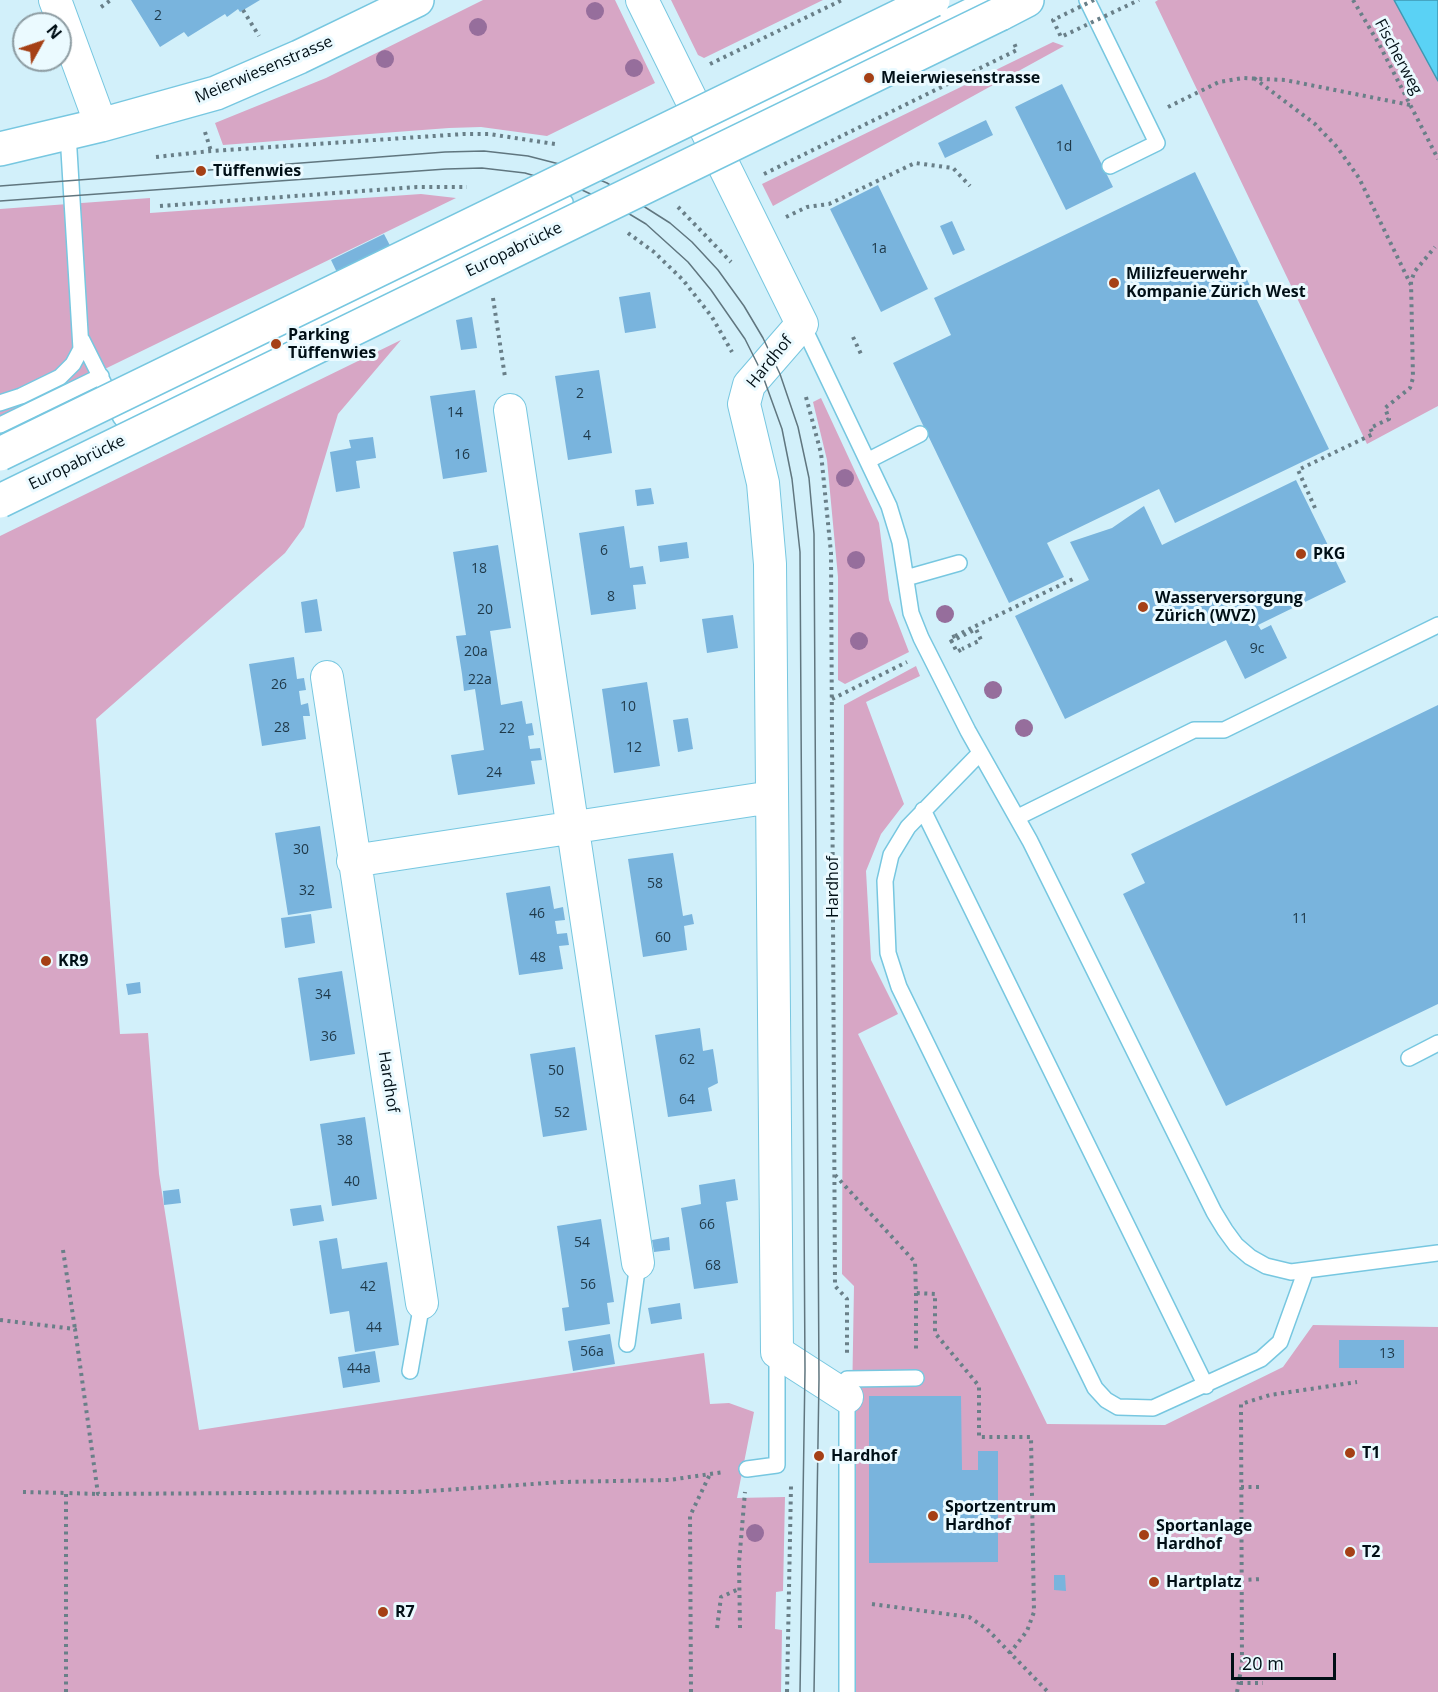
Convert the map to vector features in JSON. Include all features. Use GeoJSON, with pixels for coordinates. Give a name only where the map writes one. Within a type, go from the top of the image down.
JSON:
{"type":"FeatureCollection","features":[{"type":"Feature","properties":{"kind":"main road","name":"Meierwiesenstrasse"},"geometry":{"type":"LineString","coordinates":[[0,149],[68,134],[193,100],[243,82],[417,0]]}},
{"type":"Feature","properties":{"kind":"main road"},"geometry":{"type":"LineString","coordinates":[[0,454],[933,0]]}},
{"type":"Feature","properties":{"kind":"main road","name":"Europabrücke"},"geometry":{"type":"LineString","coordinates":[[0,501],[1027,0]]}},
{"type":"Feature","properties":{"kind":"street"},"geometry":{"type":"LineString","coordinates":[[55,0],[101,125]]}},
{"type":"Feature","properties":{"kind":"street","name":"Hardhof"},"geometry":{"type":"LineString","coordinates":[[642,0],[802,324],[749,385],[745,398],[763,483],[769,531],[777,1352]]}},
{"type":"Feature","properties":{"kind":"street"},"geometry":{"type":"LineString","coordinates":[[510,410],[638,1263]]}},
{"type":"Feature","properties":{"kind":"street","name":"Hardhof"},"geometry":{"type":"LineString","coordinates":[[327,677],[353,861],[422,1303]]}},
{"type":"Feature","properties":{"kind":"street"},"geometry":{"type":"LineString","coordinates":[[353,861],[772,797]]}},
{"type":"Feature","properties":{"kind":"street"},"geometry":{"type":"LineString","coordinates":[[777,1352],[847,1388]]}},
{"type":"Feature","properties":{"kind":"lane"},"geometry":{"type":"LineString","coordinates":[[708,133],[982,0]]}},
{"type":"Feature","properties":{"kind":"lane"},"geometry":{"type":"LineString","coordinates":[[1088,0],[1157,143],[1110,166]]}},
{"type":"Feature","properties":{"kind":"lane"},"geometry":{"type":"LineString","coordinates":[[0,403],[21,396],[60,377],[77,357],[82,340],[68,134]]}},
{"type":"Feature","properties":{"kind":"lane"},"geometry":{"type":"LineString","coordinates":[[82,340],[121,418],[565,202]]}},
{"type":"Feature","properties":{"kind":"lane"},"geometry":{"type":"LineString","coordinates":[[802,324],[869,460],[896,525],[911,613],[921,638],[980,753],[1018,817],[1225,1230],[1236,1245],[1266,1266],[1291,1272],[1438,1253]]}},
{"type":"Feature","properties":{"kind":"lane"},"geometry":{"type":"LineString","coordinates":[[0,425],[100,376]]}},
{"type":"Feature","properties":{"kind":"lane"},"geometry":{"type":"LineString","coordinates":[[869,460],[920,434]]}},
{"type":"Feature","properties":{"kind":"lane"},"geometry":{"type":"LineString","coordinates":[[906,578],[959,563]]}},
{"type":"Feature","properties":{"kind":"lane"},"geometry":{"type":"LineString","coordinates":[[1018,817],[1194,730],[1224,730],[1438,625]]}},
{"type":"Feature","properties":{"kind":"lane"},"geometry":{"type":"LineString","coordinates":[[980,753],[923,810],[898,841],[887,867],[886,942],[899,987],[1089,1379],[1106,1400],[1118,1407],[1135,1409],[1164,1405],[1261,1359],[1274,1348],[1284,1332],[1306,1270]]}},
{"type":"Feature","properties":{"kind":"lane"},"geometry":{"type":"LineString","coordinates":[[923,810],[1206,1386]]}},
{"type":"Feature","properties":{"kind":"lane"},"geometry":{"type":"LineString","coordinates":[[1408,1058],[1438,1043]]}},
{"type":"Feature","properties":{"kind":"lane"},"geometry":{"type":"LineString","coordinates":[[627,1344],[638,1263]]}},
{"type":"Feature","properties":{"kind":"lane"},"geometry":{"type":"LineString","coordinates":[[410,1371],[422,1303]]}},
{"type":"Feature","properties":{"kind":"lane"},"geometry":{"type":"LineString","coordinates":[[747,1469],[777,1465],[777,1352]]}},
{"type":"Feature","properties":{"kind":"lane"},"geometry":{"type":"LineString","coordinates":[[847,1692],[847,1388],[916,1378]]}},
{"type":"Feature","properties":{"kind":"path"},"geometry":{"type":"LineString","coordinates":[[101,7],[111,0]]}},
{"type":"Feature","properties":{"kind":"path"},"geometry":{"type":"LineString","coordinates":[[700,69],[842,0]]}},
{"type":"Feature","properties":{"kind":"path"},"geometry":{"type":"LineString","coordinates":[[1094,0],[1053,20],[1062,37],[1139,0]]}},
{"type":"Feature","properties":{"kind":"path","name":"Fischerweg"},"geometry":{"type":"LineString","coordinates":[[1353,0],[1438,159]]}},
{"type":"Feature","properties":{"kind":"path"},"geometry":{"type":"LineString","coordinates":[[243,10],[257,33]]}},
{"type":"Feature","properties":{"kind":"path"},"geometry":{"type":"LineString","coordinates":[[754,179],[1017,50],[1010,35]]}},
{"type":"Feature","properties":{"kind":"path"},"geometry":{"type":"LineString","coordinates":[[1145,118],[1220,82],[1253,78],[1285,80],[1410,105]]}},
{"type":"Feature","properties":{"kind":"path"},"geometry":{"type":"LineString","coordinates":[[1253,78],[1310,120],[1337,147],[1359,178],[1411,285]]}},
{"type":"Feature","properties":{"kind":"path"},"geometry":{"type":"LineString","coordinates":[[201,122],[211,151]]}},
{"type":"Feature","properties":{"kind":"path"},"geometry":{"type":"LineString","coordinates":[[156,158],[211,151],[464,134],[498,135],[561,146]]}},
{"type":"Feature","properties":{"kind":"path"},"geometry":{"type":"LineString","coordinates":[[783,218],[807,207],[829,204],[915,163],[953,168],[970,186]]}},
{"type":"Feature","properties":{"kind":"path"},"geometry":{"type":"LineString","coordinates":[[674,203],[720,249]]}},
{"type":"Feature","properties":{"kind":"path"},"geometry":{"type":"LineString","coordinates":[[1315,508],[1298,470],[1373,434],[1370,428],[1389,419],[1384,408],[1410,388],[1413,378],[1411,285],[1415,271],[1435,247]]}},
{"type":"Feature","properties":{"kind":"path"},"geometry":{"type":"LineString","coordinates":[[470,249],[493,298],[510,410]]}},
{"type":"Feature","properties":{"kind":"path"},"geometry":{"type":"LineString","coordinates":[[853,337],[861,354]]}},
{"type":"Feature","properties":{"kind":"path","name":"Hardhof"},"geometry":{"type":"LineString","coordinates":[[804,392],[821,453],[828,507],[832,699],[835,1286],[847,1299],[847,1388]]}},
{"type":"Feature","properties":{"kind":"path"},"geometry":{"type":"LineString","coordinates":[[950,642],[976,629],[981,640],[957,652],[950,638],[1075,578]]}},
{"type":"Feature","properties":{"kind":"path"},"geometry":{"type":"LineString","coordinates":[[832,699],[912,660]]}},
{"type":"Feature","properties":{"kind":"path"},"geometry":{"type":"LineString","coordinates":[[834,1175],[915,1262],[916,1323]]}},
{"type":"Feature","properties":{"kind":"path"},"geometry":{"type":"LineString","coordinates":[[63,1250],[98,1494]]}},
{"type":"Feature","properties":{"kind":"path"},"geometry":{"type":"LineString","coordinates":[[916,1293],[935,1294],[935,1333],[979,1386],[979,1437],[1031,1437],[1034,1611],[1027,1631],[1010,1653]]}},
{"type":"Feature","properties":{"kind":"path"},"geometry":{"type":"LineString","coordinates":[[0,1320],[75,1329]]}},
{"type":"Feature","properties":{"kind":"path"},"geometry":{"type":"LineString","coordinates":[[1237,1692],[1242,1664],[1241,1404],[1270,1395],[1357,1382]]}},
{"type":"Feature","properties":{"kind":"path"},"geometry":{"type":"LineString","coordinates":[[23,1492],[98,1494],[414,1492],[562,1482],[669,1480],[747,1469],[738,1589],[740,1628]]}},
{"type":"Feature","properties":{"kind":"path"},"geometry":{"type":"LineString","coordinates":[[691,1692],[690,1516],[711,1474]]}},
{"type":"Feature","properties":{"kind":"path"},"geometry":{"type":"LineString","coordinates":[[787,1692],[791,1477]]}},
{"type":"Feature","properties":{"kind":"path"},"geometry":{"type":"LineString","coordinates":[[1241,1487],[1261,1487]]}},
{"type":"Feature","properties":{"kind":"path"},"geometry":{"type":"LineString","coordinates":[[66,1493],[66,1692]]}},
{"type":"Feature","properties":{"kind":"path"},"geometry":{"type":"LineString","coordinates":[[1241,1580],[1262,1579]]}},
{"type":"Feature","properties":{"kind":"path"},"geometry":{"type":"LineString","coordinates":[[717,1628],[719,1599],[727,1592],[738,1589]]}},
{"type":"Feature","properties":{"kind":"path"},"geometry":{"type":"LineString","coordinates":[[847,1602],[969,1617],[987,1629],[1048,1692]]}},
{"type":"Feature","properties":{"kind":"path"},"geometry":{"type":"LineString","coordinates":[[1240,1683],[1263,1683]]}},
{"type":"Feature","properties":{"kind":"shaded area"},"geometry":{"type":"Polygon","coordinates":[[[483,0],[615,0],[655,83],[547,136],[481,127],[223,145],[215,123],[326,78],[483,0]]]}},
{"type":"Feature","properties":{"kind":"shaded area"},"geometry":{"type":"Polygon","coordinates":[[[671,0],[823,0],[704,58],[698,55],[671,0]]]}},
{"type":"Feature","properties":{"kind":"shaded area"},"geometry":{"type":"Polygon","coordinates":[[[1158,0],[1394,0],[1438,81],[1438,406],[1367,444],[1155,2],[1158,0]]]}},
{"type":"Feature","properties":{"kind":"shaded area"},"geometry":{"type":"Polygon","coordinates":[[[1053,42],[1064,46],[773,206],[762,184],[1053,42]]]}},
{"type":"Feature","properties":{"kind":"shaded area"},"geometry":{"type":"Polygon","coordinates":[[[421,194],[456,198],[0,420],[0,209],[150,198],[150,213],[421,194]]]}},
{"type":"Feature","properties":{"kind":"shaded area"},"geometry":{"type":"Polygon","coordinates":[[[401,340],[338,414],[304,527],[285,553],[96,719],[120,1034],[148,1033],[159,1174],[199,1430],[704,1353],[710,1404],[729,1403],[754,1412],[737,1498],[785,1497],[783,1591],[776,1592],[775,1629],[782,1630],[781,1692],[0,1692],[0,536],[401,340]]]}},
{"type":"Feature","properties":{"kind":"shaded area"},"geometry":{"type":"Polygon","coordinates":[[[821,398],[879,523],[889,600],[909,652],[845,684],[838,680],[838,577],[827,460],[813,402],[821,398]]]}},
{"type":"Feature","properties":{"kind":"shaded area","name":"Sportanlage Hardhof"},"geometry":{"type":"Polygon","coordinates":[[[916,666],[920,676],[866,702],[904,804],[881,834],[866,871],[871,960],[898,1014],[858,1034],[1047,1424],[1165,1425],[1283,1367],[1313,1325],[1438,1327],[1438,1692],[847,1692],[854,1286],[842,1274],[844,705],[916,666]]]}},
{"type":"Feature","properties":{"kind":"water"},"geometry":{"type":"Polygon","coordinates":[[[1394,0],[1438,0],[1438,81],[1394,0]]]}},
{"type":"Feature","properties":{"kind":"building"},"geometry":{"type":"Polygon","coordinates":[[[131,0],[260,0],[240,12],[238,9],[227,17],[225,14],[188,37],[184,32],[160,47],[131,0]]]}},
{"type":"Feature","properties":{"kind":"building"},"geometry":{"type":"Polygon","coordinates":[[[1062,84],[1113,187],[1066,210],[1015,107],[1062,84]]]}},
{"type":"Feature","properties":{"kind":"building"},"geometry":{"type":"Polygon","coordinates":[[[986,120],[993,135],[945,158],[938,143],[986,120]]]}},
{"type":"Feature","properties":{"kind":"building"},"geometry":{"type":"Polygon","coordinates":[[[1195,172],[1329,449],[1175,523],[1159,489],[1047,543],[1064,577],[1009,603],[893,363],[951,335],[934,298],[1195,172]]]}},
{"type":"Feature","properties":{"kind":"building"},"geometry":{"type":"Polygon","coordinates":[[[878,185],[928,289],[881,312],[830,209],[878,185]]]}},
{"type":"Feature","properties":{"kind":"building"},"geometry":{"type":"Polygon","coordinates":[[[952,221],[965,250],[953,255],[940,226],[952,221]]]}},
{"type":"Feature","properties":{"kind":"building"},"geometry":{"type":"Polygon","coordinates":[[[384,234],[397,259],[343,285],[331,260],[384,234]]]}},
{"type":"Feature","properties":{"kind":"building"},"geometry":{"type":"Polygon","coordinates":[[[650,292],[656,328],[625,333],[619,297],[650,292]]]}},
{"type":"Feature","properties":{"kind":"building"},"geometry":{"type":"Polygon","coordinates":[[[472,317],[477,348],[461,350],[456,320],[472,317]]]}},
{"type":"Feature","properties":{"kind":"building"},"geometry":{"type":"Polygon","coordinates":[[[599,370],[612,453],[568,460],[555,376],[599,370]]]}},
{"type":"Feature","properties":{"kind":"building"},"geometry":{"type":"Polygon","coordinates":[[[475,390],[487,472],[443,479],[430,396],[475,390]]]}},
{"type":"Feature","properties":{"kind":"building"},"geometry":{"type":"Polygon","coordinates":[[[373,437],[376,458],[356,461],[360,488],[336,492],[330,452],[351,448],[349,440],[373,437]]]}},
{"type":"Feature","properties":{"kind":"building"},"geometry":{"type":"Polygon","coordinates":[[[1296,480],[1346,582],[1258,625],[1261,630],[1271,625],[1287,658],[1245,679],[1226,640],[1065,719],[1015,616],[1089,580],[1070,542],[1112,528],[1144,506],[1162,545],[1296,480]]]}},
{"type":"Feature","properties":{"kind":"building"},"geometry":{"type":"Polygon","coordinates":[[[651,488],[654,504],[637,506],[635,490],[651,488]]]}},
{"type":"Feature","properties":{"kind":"building"},"geometry":{"type":"Polygon","coordinates":[[[624,526],[630,568],[643,566],[646,584],[633,585],[636,609],[591,615],[579,533],[624,526]]]}},
{"type":"Feature","properties":{"kind":"building"},"geometry":{"type":"Polygon","coordinates":[[[687,542],[689,558],[660,562],[658,546],[687,542]]]}},
{"type":"Feature","properties":{"kind":"building"},"geometry":{"type":"Polygon","coordinates":[[[498,545],[511,628],[490,631],[501,705],[522,701],[526,724],[532,723],[534,735],[528,736],[530,749],[540,748],[542,760],[531,761],[535,784],[458,795],[451,755],[484,750],[475,689],[464,691],[456,636],[466,635],[453,552],[498,545]]]}},
{"type":"Feature","properties":{"kind":"building"},"geometry":{"type":"Polygon","coordinates":[[[317,599],[322,631],[305,633],[301,602],[317,599]]]}},
{"type":"Feature","properties":{"kind":"building"},"geometry":{"type":"Polygon","coordinates":[[[733,615],[738,648],[707,653],[702,619],[733,615]]]}},
{"type":"Feature","properties":{"kind":"building"},"geometry":{"type":"Polygon","coordinates":[[[294,657],[297,679],[304,678],[306,690],[299,691],[301,705],[308,703],[310,716],[303,716],[306,739],[262,746],[249,664],[294,657]]]}},
{"type":"Feature","properties":{"kind":"building"},"geometry":{"type":"Polygon","coordinates":[[[647,682],[660,766],[614,773],[602,689],[647,682]]]}},
{"type":"Feature","properties":{"kind":"building"},"geometry":{"type":"Polygon","coordinates":[[[1438,705],[1438,1004],[1226,1106],[1123,894],[1145,883],[1131,854],[1438,705]]]}},
{"type":"Feature","properties":{"kind":"building"},"geometry":{"type":"Polygon","coordinates":[[[688,718],[693,749],[678,752],[673,720],[688,718]]]}},
{"type":"Feature","properties":{"kind":"building"},"geometry":{"type":"Polygon","coordinates":[[[320,826],[332,908],[288,915],[275,833],[320,826]]]}},
{"type":"Feature","properties":{"kind":"building"},"geometry":{"type":"Polygon","coordinates":[[[673,853],[683,916],[692,914],[694,924],[684,926],[687,950],[643,957],[628,859],[673,853]]]}},
{"type":"Feature","properties":{"kind":"building"},"geometry":{"type":"Polygon","coordinates":[[[550,886],[554,909],[563,907],[565,920],[555,921],[557,934],[567,933],[569,945],[559,946],[563,969],[519,975],[506,893],[550,886]]]}},
{"type":"Feature","properties":{"kind":"building"},"geometry":{"type":"Polygon","coordinates":[[[311,914],[315,943],[285,948],[281,918],[311,914]]]}},
{"type":"Feature","properties":{"kind":"building"},"geometry":{"type":"Polygon","coordinates":[[[342,971],[355,1054],[310,1061],[298,978],[342,971]]]}},
{"type":"Feature","properties":{"kind":"building"},"geometry":{"type":"Polygon","coordinates":[[[140,982],[141,993],[128,995],[126,984],[140,982]]]}},
{"type":"Feature","properties":{"kind":"building"},"geometry":{"type":"Polygon","coordinates":[[[700,1028],[703,1051],[713,1049],[716,1068],[718,1083],[708,1088],[712,1111],[668,1117],[655,1035],[700,1028]]]}},
{"type":"Feature","properties":{"kind":"building"},"geometry":{"type":"Polygon","coordinates":[[[575,1047],[587,1130],[543,1137],[530,1054],[575,1047]]]}},
{"type":"Feature","properties":{"kind":"building"},"geometry":{"type":"Polygon","coordinates":[[[365,1117],[377,1199],[332,1206],[320,1124],[365,1117]]]}},
{"type":"Feature","properties":{"kind":"building"},"geometry":{"type":"Polygon","coordinates":[[[735,1179],[738,1200],[726,1202],[738,1283],[694,1289],[681,1208],[701,1204],[699,1185],[735,1179]]]}},
{"type":"Feature","properties":{"kind":"building"},"geometry":{"type":"Polygon","coordinates":[[[179,1189],[181,1203],[164,1205],[163,1191],[179,1189]]]}},
{"type":"Feature","properties":{"kind":"building"},"geometry":{"type":"Polygon","coordinates":[[[321,1205],[324,1221],[293,1226],[290,1209],[321,1205]]]}},
{"type":"Feature","properties":{"kind":"building"},"geometry":{"type":"Polygon","coordinates":[[[601,1219],[614,1302],[607,1303],[610,1324],[565,1331],[562,1308],[569,1307],[557,1226],[601,1219]]]}},
{"type":"Feature","properties":{"kind":"building"},"geometry":{"type":"Polygon","coordinates":[[[669,1237],[670,1250],[654,1252],[652,1240],[669,1237]]]}},
{"type":"Feature","properties":{"kind":"building"},"geometry":{"type":"Polygon","coordinates":[[[337,1238],[342,1269],[387,1262],[399,1345],[355,1352],[349,1311],[330,1314],[319,1241],[337,1238]]]}},
{"type":"Feature","properties":{"kind":"building"},"geometry":{"type":"Polygon","coordinates":[[[680,1303],[682,1319],[651,1324],[648,1308],[680,1303]]]}},
{"type":"Feature","properties":{"kind":"building"},"geometry":{"type":"Polygon","coordinates":[[[610,1334],[615,1364],[573,1371],[568,1341],[610,1334]]]}},
{"type":"Feature","properties":{"kind":"building"},"geometry":{"type":"Polygon","coordinates":[[[1339,1340],[1404,1340],[1404,1368],[1339,1368],[1339,1340]]]}},
{"type":"Feature","properties":{"kind":"building"},"geometry":{"type":"Polygon","coordinates":[[[375,1351],[380,1382],[343,1388],[338,1357],[375,1351]]]}},
{"type":"Feature","properties":{"kind":"building","name":"Sportzentrum Hardhof"},"geometry":{"type":"Polygon","coordinates":[[[869,1396],[961,1396],[962,1470],[978,1470],[978,1451],[998,1451],[998,1562],[869,1563],[869,1396]]]}},
{"type":"Feature","properties":{"kind":"building"},"geometry":{"type":"Polygon","coordinates":[[[1054,1575],[1065,1575],[1066,1591],[1054,1590],[1054,1575]]]}},
{"type":"Feature","properties":{"kind":"tram line"},"geometry":{"type":"LineString","coordinates":[[0,186],[445,152],[484,151],[528,156],[567,166],[607,183],[670,223],[692,242],[718,270],[744,306],[763,338],[780,374],[798,427],[809,478],[814,534],[819,1379],[814,1692]]}},
{"type":"Feature","properties":{"kind":"tram line"},"geometry":{"type":"LineString","coordinates":[[0,201],[446,169],[482,168],[525,173],[582,190],[616,206],[646,224],[688,262],[711,290],[745,339],[761,371],[782,429],[792,479],[800,552],[805,1370],[800,1692]]}},
{"type":"Feature","properties":{"kind":"place","name":"Meierwiesenstrasse"},"geometry":{"type":"Point","coordinates":[869,78]}},
{"type":"Feature","properties":{"kind":"place","name":"Tüffenwies"},"geometry":{"type":"Point","coordinates":[201,171]}},
{"type":"Feature","properties":{"kind":"place","name":"Milizfeuerwehr Kompanie Zürich West"},"geometry":{"type":"Point","coordinates":[1114,283]}},
{"type":"Feature","properties":{"kind":"place","name":"Parking Tüffenwies"},"geometry":{"type":"Point","coordinates":[276,344]}},
{"type":"Feature","properties":{"kind":"place","name":"PKG"},"geometry":{"type":"Point","coordinates":[1301,554]}},
{"type":"Feature","properties":{"kind":"place","name":"Wasserversorgung Zürich (WVZ)"},"geometry":{"type":"Point","coordinates":[1143,607]}},
{"type":"Feature","properties":{"kind":"place","name":"KR9"},"geometry":{"type":"Point","coordinates":[46,961]}},
{"type":"Feature","properties":{"kind":"place","name":"T1"},"geometry":{"type":"Point","coordinates":[1350,1453]}},
{"type":"Feature","properties":{"kind":"place","name":"Hardhof"},"geometry":{"type":"Point","coordinates":[819,1456]}},
{"type":"Feature","properties":{"kind":"place","name":"Sportzentrum Hardhof"},"geometry":{"type":"Point","coordinates":[933,1516]}},
{"type":"Feature","properties":{"kind":"place","name":"Sportanlage Hardhof"},"geometry":{"type":"Point","coordinates":[1144,1535]}},
{"type":"Feature","properties":{"kind":"place","name":"T2"},"geometry":{"type":"Point","coordinates":[1350,1552]}},
{"type":"Feature","properties":{"kind":"place","name":"Hartplatz"},"geometry":{"type":"Point","coordinates":[1154,1582]}},
{"type":"Feature","properties":{"kind":"place","name":"R7"},"geometry":{"type":"Point","coordinates":[383,1612]}}]}
